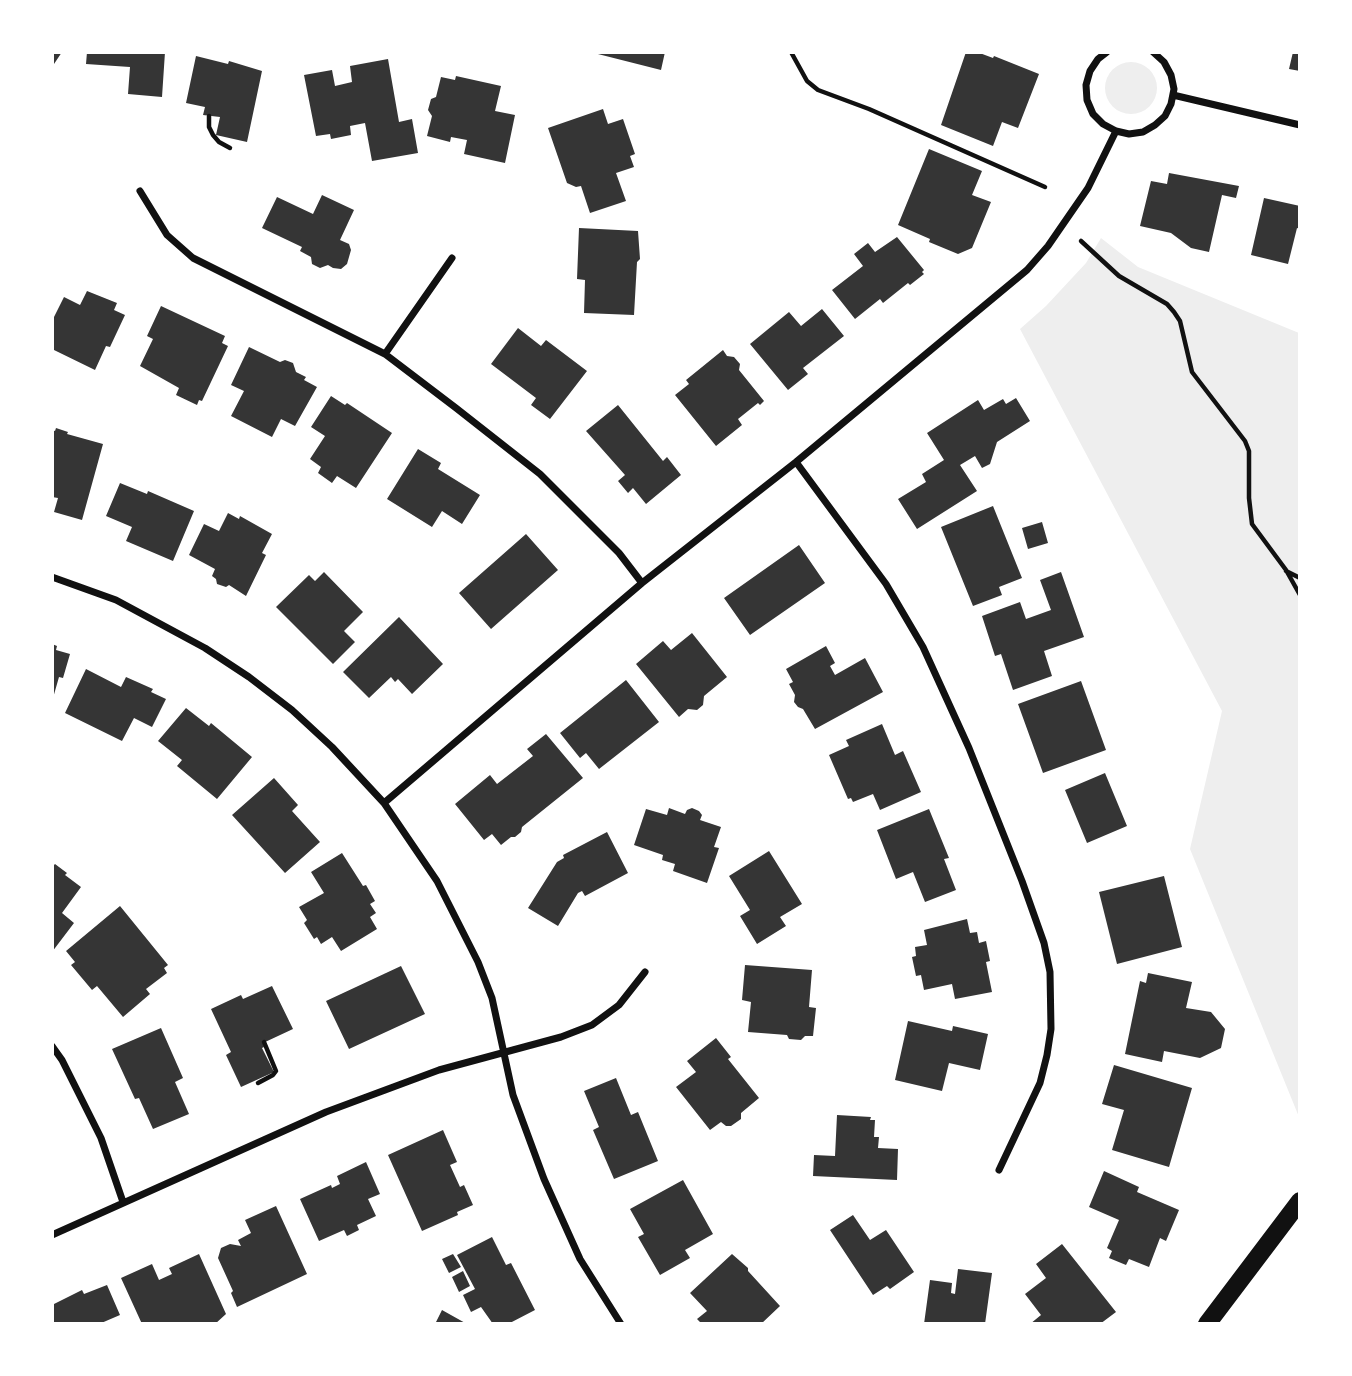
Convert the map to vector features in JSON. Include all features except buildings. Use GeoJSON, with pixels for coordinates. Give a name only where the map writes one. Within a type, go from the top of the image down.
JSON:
{"type":"FeatureCollection","features":[{"type":"Feature","properties":{"kind":"main road"},"geometry":{"type":"LineString","coordinates":[[1207,1324],[1300,1201]]}},
{"type":"Feature","properties":{"kind":"street"},"geometry":{"type":"LineString","coordinates":[[1107,52],[1090,71],[1086,85],[1087,100],[1093,114],[1102,124],[1129,134],[1143,132],[1155,125],[1165,116],[1171,104],[1171,75],[1164,62],[1153,52]]}},
{"type":"Feature","properties":{"kind":"street"},"geometry":{"type":"LineString","coordinates":[[1173,95],[1300,125]]}},
{"type":"Feature","properties":{"kind":"street"},"geometry":{"type":"LineString","coordinates":[[384,803],[642,583],[796,462],[1027,270],[1048,246],[1088,188],[1116,131]]}},
{"type":"Feature","properties":{"kind":"street"},"geometry":{"type":"LineString","coordinates":[[140,191],[167,235],[193,258],[385,354],[540,474],[619,553],[642,583]]}},
{"type":"Feature","properties":{"kind":"street"},"geometry":{"type":"LineString","coordinates":[[385,354],[452,258]]}},
{"type":"Feature","properties":{"kind":"street"},"geometry":{"type":"LineString","coordinates":[[796,462],[886,584],[923,647],[969,748],[1044,943],[1050,972],[1051,1029],[1047,1055],[1040,1083],[999,1170]]}},
{"type":"Feature","properties":{"kind":"street"},"geometry":{"type":"LineString","coordinates":[[52,577],[116,600],[205,648],[249,677],[292,710],[332,747],[384,803],[437,881],[478,962],[492,998],[502,1055],[513,1095],[544,1179],[580,1259],[621,1324]]}},
{"type":"Feature","properties":{"kind":"street"},"geometry":{"type":"LineString","coordinates":[[52,1235],[326,1112],[439,1070],[502,1055],[592,1025],[619,1004],[645,972]]}},
{"type":"Feature","properties":{"kind":"street"},"geometry":{"type":"LineString","coordinates":[[52,1046],[62,1060],[101,1138],[123,1202]]}},
{"type":"Feature","properties":{"kind":"path"},"geometry":{"type":"LineString","coordinates":[[792,52],[807,81],[818,90],[869,109],[1045,187]]}},
{"type":"Feature","properties":{"kind":"path"},"geometry":{"type":"LineString","coordinates":[[209,116],[209,127],[213,135],[229,148]]}},
{"type":"Feature","properties":{"kind":"path"},"geometry":{"type":"LineString","coordinates":[[1081,241],[1119,276],[1167,304],[1180,321],[1192,372],[1245,441],[1249,451],[1252,524],[1286,570],[1300,595]]}},
{"type":"Feature","properties":{"kind":"path"},"geometry":{"type":"LineString","coordinates":[[1286,570],[1300,578]]}},
{"type":"Feature","properties":{"kind":"path"},"geometry":{"type":"LineString","coordinates":[[257,1083],[274,1076],[275,1071],[264,1042]]}},
{"type":"Feature","properties":{"kind":"shaded area"},"geometry":{"type":"Polygon","coordinates":[[[1131,62],[1150,69],[1157,88],[1150,107],[1131,114],[1112,107],[1105,88],[1112,69],[1131,62]]]}},
{"type":"Feature","properties":{"kind":"shaded area"},"geometry":{"type":"Polygon","coordinates":[[[1101,238],[1138,267],[1299,333],[1299,1117],[1190,849],[1222,711],[1020,329],[1046,306],[1086,263],[1101,238]]]}}]}
